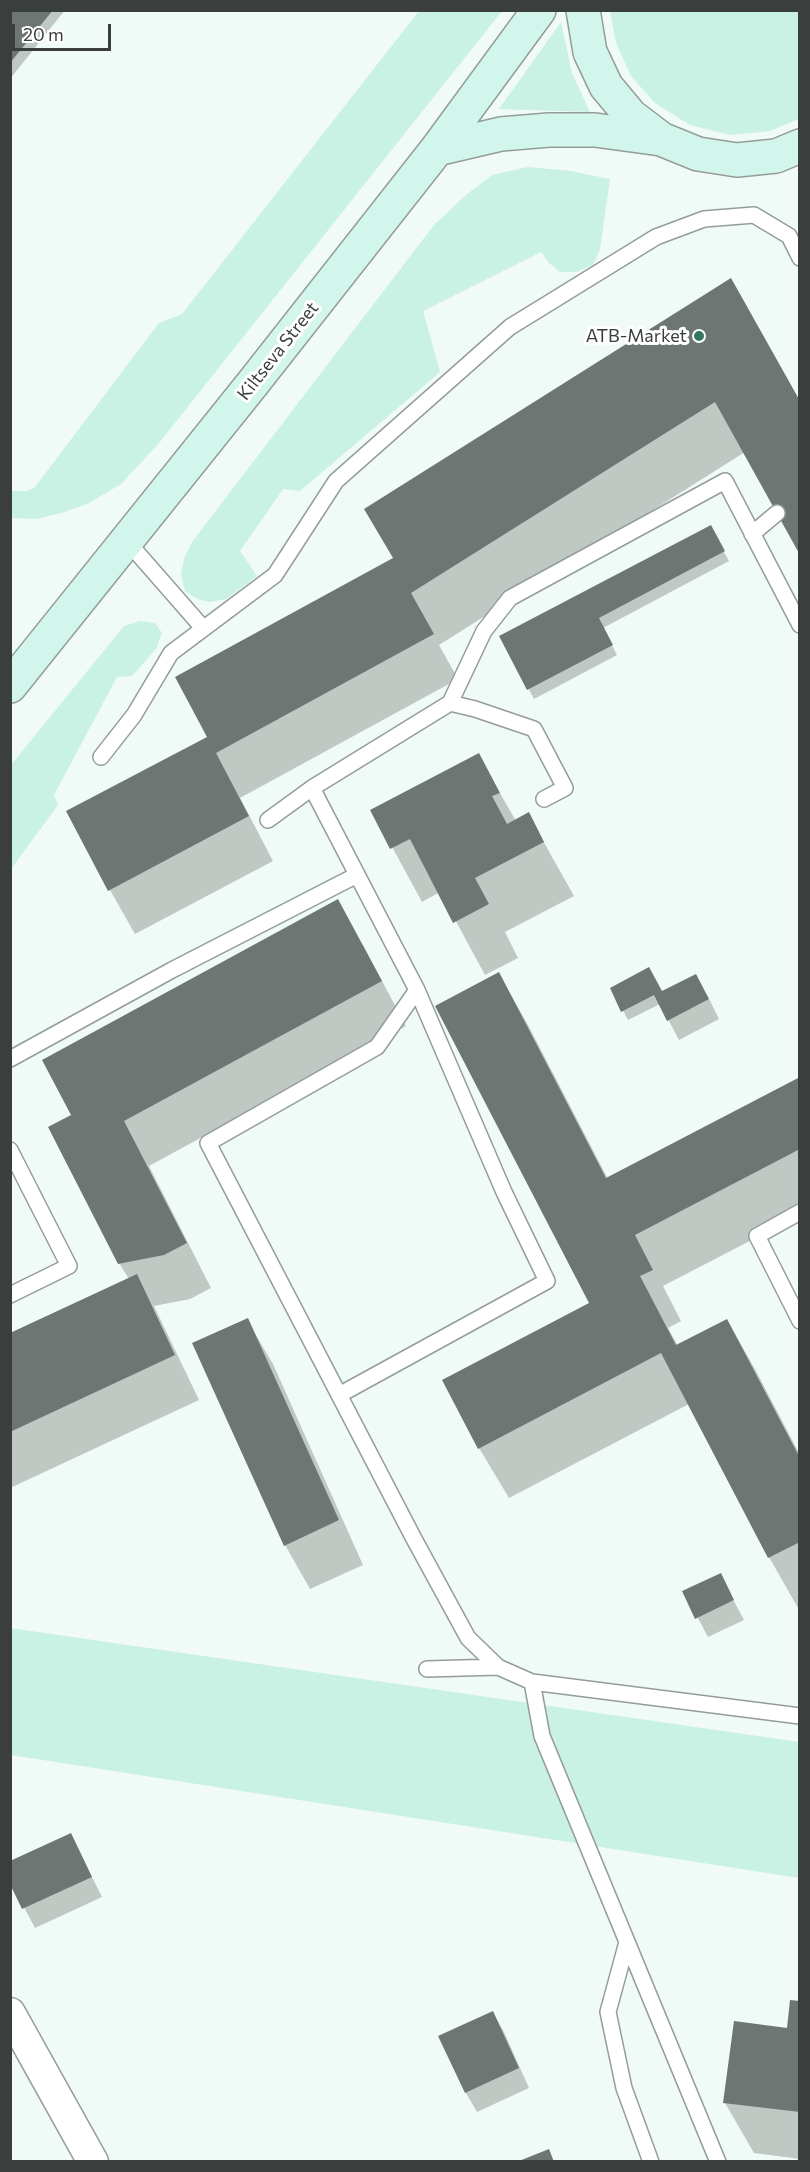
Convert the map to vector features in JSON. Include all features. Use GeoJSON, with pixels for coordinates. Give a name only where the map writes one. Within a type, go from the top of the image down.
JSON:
{"type":"FeatureCollection","features":[{"type":"Feature","properties":{"kind":"main road","name":"Kiltseva Street"},"geometry":{"type":"LineString","coordinates":[[10,686],[437,149],[539,10]]}},
{"type":"Feature","properties":{"kind":"main road"},"geometry":{"type":"LineString","coordinates":[[583,10],[590,52],[606,86],[631,116],[661,139]]}},
{"type":"Feature","properties":{"kind":"main road"},"geometry":{"type":"LineString","coordinates":[[437,149],[501,134],[549,130],[595,130],[661,139],[698,154],[727,159],[792,156]]}},
{"type":"Feature","properties":{"kind":"street"},"geometry":{"type":"LineString","coordinates":[[10,2013],[93,2162]]}},
{"type":"Feature","properties":{"kind":"lane"},"geometry":{"type":"LineString","coordinates":[[100,757],[134,715],[171,653],[275,575],[336,481],[510,327],[656,237],[704,219],[754,215],[789,236],[800,258]]}},
{"type":"Feature","properties":{"kind":"lane"},"geometry":{"type":"LineString","coordinates":[[268,820],[312,788],[450,703],[484,631],[510,598],[725,481],[800,625]]}},
{"type":"Feature","properties":{"kind":"lane"},"geometry":{"type":"LineString","coordinates":[[752,534],[777,513]]}},
{"type":"Feature","properties":{"kind":"lane"},"geometry":{"type":"LineString","coordinates":[[126,540],[203,628]]}},
{"type":"Feature","properties":{"kind":"lane"},"geometry":{"type":"LineString","coordinates":[[450,703],[534,729],[565,788],[544,799]]}},
{"type":"Feature","properties":{"kind":"lane"},"geometry":{"type":"LineString","coordinates":[[312,788],[417,990],[504,1192],[547,1281],[339,1395]]}},
{"type":"Feature","properties":{"kind":"lane"},"geometry":{"type":"LineString","coordinates":[[10,1059],[172,970],[357,875]]}},
{"type":"Feature","properties":{"kind":"lane"},"geometry":{"type":"LineString","coordinates":[[417,990],[377,1047],[208,1143],[339,1395],[468,1638],[498,1667],[532,1682],[800,1716]]}},
{"type":"Feature","properties":{"kind":"lane"},"geometry":{"type":"LineString","coordinates":[[10,1150],[69,1266],[10,1295]]}},
{"type":"Feature","properties":{"kind":"lane"},"geometry":{"type":"LineString","coordinates":[[800,1212],[757,1236],[800,1321]]}},
{"type":"Feature","properties":{"kind":"lane"},"geometry":{"type":"LineString","coordinates":[[427,1669],[498,1667]]}},
{"type":"Feature","properties":{"kind":"lane"},"geometry":{"type":"LineString","coordinates":[[532,1682],[542,1736],[717,2162]]}},
{"type":"Feature","properties":{"kind":"lane"},"geometry":{"type":"LineString","coordinates":[[627,1942],[608,2012],[624,2088],[651,2162]]}},
{"type":"Feature","properties":{"kind":"green space"},"geometry":{"type":"Polygon","coordinates":[[[419,11],[502,11],[159,443],[121,484],[87,504],[61,513],[36,519],[11,518],[11,491],[27,491],[35,487],[159,323],[182,314],[419,11]]]}},
{"type":"Feature","properties":{"kind":"green space"},"geometry":{"type":"Polygon","coordinates":[[[610,11],[799,11],[799,119],[770,131],[730,135],[690,125],[655,103],[631,76],[616,43],[610,11]]]}},
{"type":"Feature","properties":{"kind":"green space"},"geometry":{"type":"Polygon","coordinates":[[[561,22],[572,73],[590,112],[499,109],[561,22]]]}},
{"type":"Feature","properties":{"kind":"green space"},"geometry":{"type":"Polygon","coordinates":[[[528,167],[571,171],[610,179],[600,249],[593,265],[576,272],[560,272],[541,252],[423,311],[440,372],[300,491],[283,489],[240,551],[257,576],[226,599],[210,602],[197,599],[185,591],[181,574],[184,559],[192,542],[434,225],[466,195],[492,175],[528,167]]]}},
{"type":"Feature","properties":{"kind":"green space"},"geometry":{"type":"Polygon","coordinates":[[[140,621],[155,623],[162,633],[156,649],[132,676],[117,677],[54,795],[58,805],[11,869],[11,765],[124,626],[140,621]]]}},
{"type":"Feature","properties":{"kind":"green space"},"geometry":{"type":"Polygon","coordinates":[[[10,1628],[799,1742],[799,1878],[11,1755],[10,1628]]]}},
{"type":"Feature","properties":{"kind":"building"},"geometry":{"type":"Polygon","coordinates":[[[10,10],[53,10],[10,63],[10,10]]]}},
{"type":"Feature","properties":{"kind":"building"},"geometry":{"type":"Polygon","coordinates":[[[731,278],[800,401],[800,555],[715,402],[411,593],[434,634],[216,753],[249,816],[108,891],[66,811],[207,737],[175,677],[393,558],[364,509],[731,278]]]}},
{"type":"Feature","properties":{"kind":"building"},"geometry":{"type":"Polygon","coordinates":[[[711,525],[725,551],[599,618],[613,645],[527,690],[499,636],[711,525]]]}},
{"type":"Feature","properties":{"kind":"building"},"geometry":{"type":"Polygon","coordinates":[[[479,753],[500,793],[492,796],[507,824],[529,812],[544,842],[475,878],[489,904],[453,923],[410,839],[390,849],[370,810],[479,753]]]}},
{"type":"Feature","properties":{"kind":"building"},"geometry":{"type":"Polygon","coordinates":[[[338,899],[382,981],[124,1121],[187,1243],[164,1255],[118,1264],[48,1127],[71,1115],[42,1060],[338,899]]]}},
{"type":"Feature","properties":{"kind":"building"},"geometry":{"type":"Polygon","coordinates":[[[649,967],[662,991],[696,974],[709,999],[667,1021],[654,995],[621,1012],[610,988],[649,967]]]}},
{"type":"Feature","properties":{"kind":"building"},"geometry":{"type":"Polygon","coordinates":[[[499,972],[606,1178],[800,1077],[800,1149],[635,1235],[653,1270],[640,1276],[676,1345],[727,1319],[800,1458],[800,1542],[768,1558],[661,1353],[478,1449],[442,1380],[589,1303],[435,1006],[499,972]]]}},
{"type":"Feature","properties":{"kind":"building"},"geometry":{"type":"Polygon","coordinates":[[[137,1274],[175,1355],[10,1432],[10,1333],[137,1274]]]}},
{"type":"Feature","properties":{"kind":"building"},"geometry":{"type":"Polygon","coordinates":[[[248,1318],[339,1520],[284,1546],[192,1343],[248,1318]]]}},
{"type":"Feature","properties":{"kind":"building"},"geometry":{"type":"Polygon","coordinates":[[[721,1573],[734,1600],[695,1619],[682,1591],[721,1573]]]}},
{"type":"Feature","properties":{"kind":"building"},"geometry":{"type":"Polygon","coordinates":[[[71,1833],[92,1877],[22,1909],[10,1884],[10,1861],[71,1833]]]}},
{"type":"Feature","properties":{"kind":"building"},"geometry":{"type":"Polygon","coordinates":[[[790,2000],[800,2001],[800,2112],[723,2103],[734,2021],[787,2028],[790,2000]]]}},
{"type":"Feature","properties":{"kind":"building"},"geometry":{"type":"Polygon","coordinates":[[[493,2011],[519,2068],[465,2093],[438,2036],[493,2011]]]}},
{"type":"Feature","properties":{"kind":"building"},"geometry":{"type":"Polygon","coordinates":[[[549,2149],[554,2162],[519,2162],[519,2161],[549,2149]]]}},
{"type":"Feature","properties":{"kind":"place","name":"ATB-Market"},"geometry":{"type":"Point","coordinates":[699,336]}}]}
